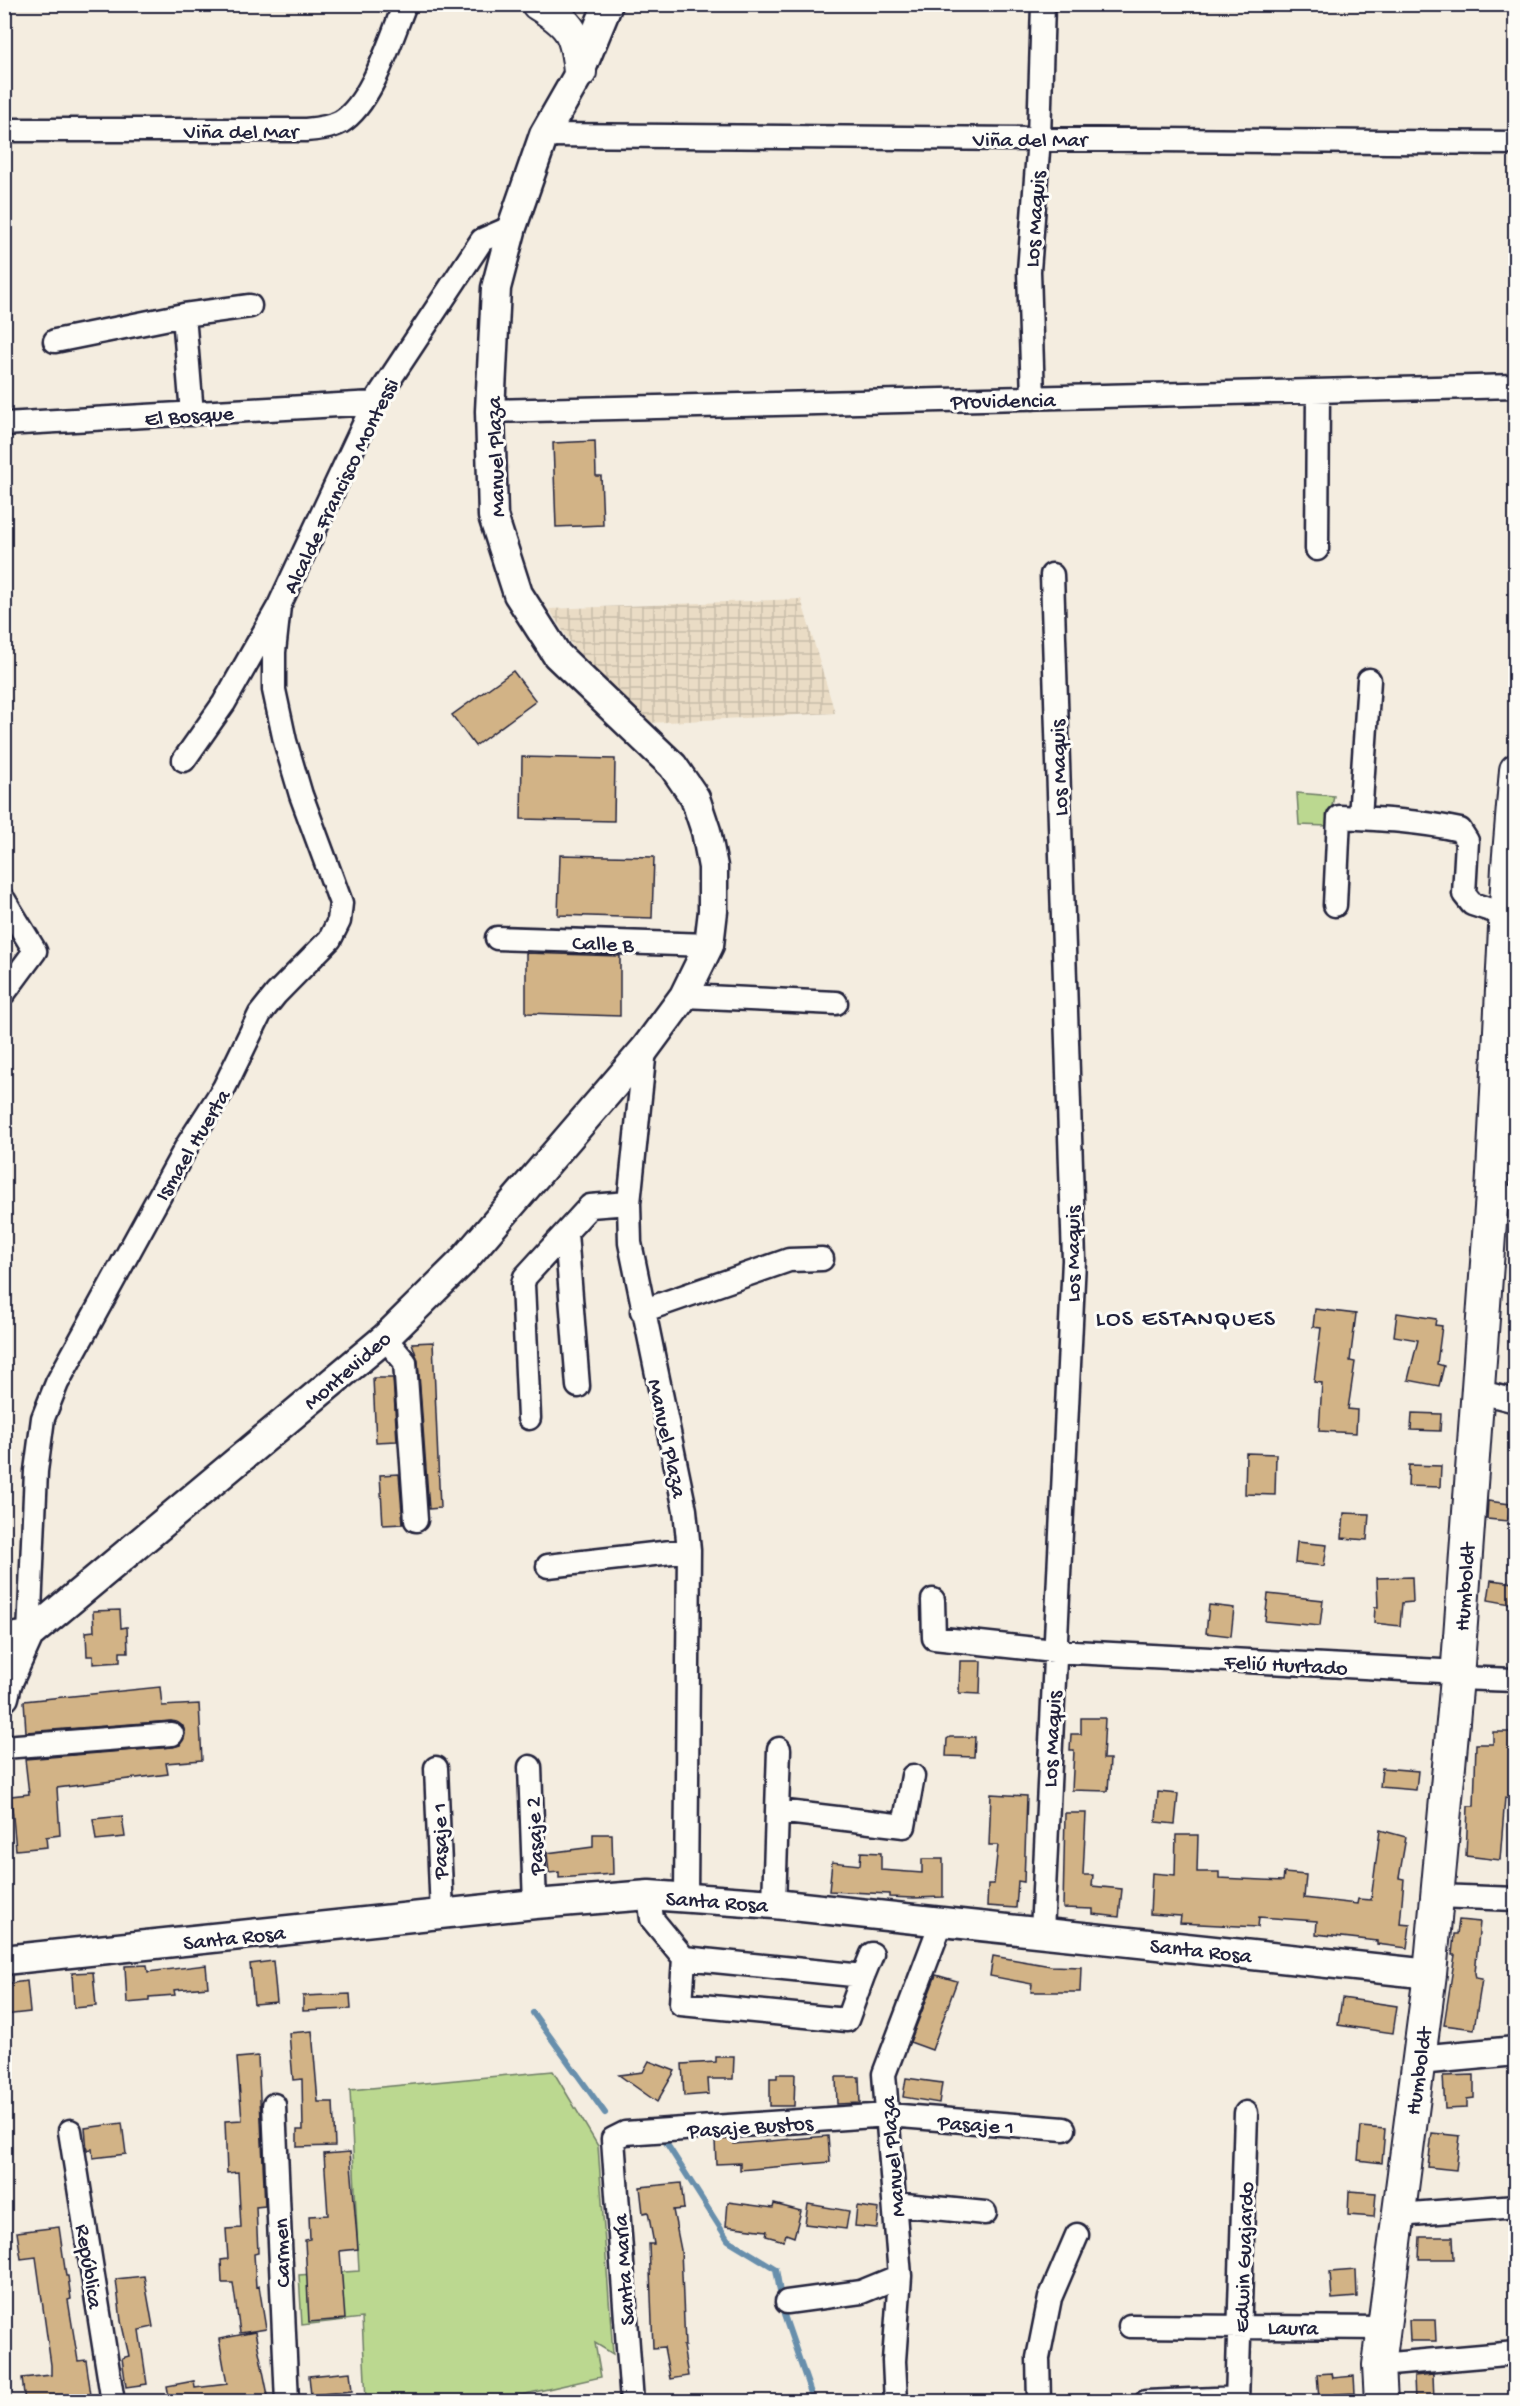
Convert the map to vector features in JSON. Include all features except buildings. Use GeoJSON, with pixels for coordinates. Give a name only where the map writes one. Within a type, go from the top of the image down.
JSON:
{"type":"FeatureCollection","features":[{"type":"Feature","properties":{"kind":"main road"},"geometry":{"type":"LineString","coordinates":[[538,4],[562,18],[577,41],[580,72]]}},
{"type":"Feature","properties":{"kind":"main road","name":"Humboldt"},"geometry":{"type":"LineString","coordinates":[[1381,2402],[1379,2365],[1430,1974],[1457,1678],[1476,1391],[1504,1196],[1506,915],[1515,770]]}},
{"type":"Feature","properties":{"kind":"street","name":"Viña del Mar"},"geometry":{"type":"LineString","coordinates":[[4,130],[305,130],[327,127],[340,122],[363,100],[405,4]]}},
{"type":"Feature","properties":{"kind":"street","name":"Manuel Plaza"},"geometry":{"type":"LineString","coordinates":[[608,4],[580,72],[544,135],[512,227],[496,288],[490,411],[493,516],[518,594],[557,655],[673,765],[695,798],[706,831],[713,867],[709,945],[684,996],[645,1048],[629,1203],[630,1243],[642,1311],[685,1510],[689,1550],[686,1896]]}},
{"type":"Feature","properties":{"kind":"street","name":"Los Maquis"},"geometry":{"type":"LineString","coordinates":[[1033,398],[1029,271],[1039,138],[1043,4]]}},
{"type":"Feature","properties":{"kind":"street","name":"Viña del Mar"},"geometry":{"type":"LineString","coordinates":[[544,135],[1515,143]]}},
{"type":"Feature","properties":{"kind":"street","name":"Alcalde Francisco Montessi"},"geometry":{"type":"LineString","coordinates":[[184,760],[224,703],[279,606],[374,403],[482,240],[512,227]]}},
{"type":"Feature","properties":{"kind":"street"},"geometry":{"type":"LineString","coordinates":[[55,341],[184,315],[250,306]]}},
{"type":"Feature","properties":{"kind":"street"},"geometry":{"type":"LineString","coordinates":[[184,315],[192,414]]}},
{"type":"Feature","properties":{"kind":"street","name":"Providencia"},"geometry":{"type":"LineString","coordinates":[[490,411],[1515,386]]}},
{"type":"Feature","properties":{"kind":"street"},"geometry":{"type":"LineString","coordinates":[[1317,549],[1318,391]]}},
{"type":"Feature","properties":{"kind":"street","name":"El Bosque"},"geometry":{"type":"LineString","coordinates":[[4,424],[374,403]]}},
{"type":"Feature","properties":{"kind":"street","name":"Los Maquis"},"geometry":{"type":"LineString","coordinates":[[1042,1932],[1074,1260],[1052,575]]}},
{"type":"Feature","properties":{"kind":"street","name":"Ismael Huerta"},"geometry":{"type":"LineString","coordinates":[[4,1697],[17,1637],[43,1418],[57,1383],[188,1144],[224,1088],[260,1014],[276,993],[330,939],[339,921],[341,903],[301,795],[285,741],[274,690],[274,652],[279,606]]}},
{"type":"Feature","properties":{"kind":"street"},"geometry":{"type":"LineString","coordinates":[[1335,905],[1370,680]]}},
{"type":"Feature","properties":{"kind":"street"},"geometry":{"type":"LineString","coordinates":[[1349,818],[1433,824],[1460,830],[1467,841],[1464,894],[1472,904],[1506,915]]}},
{"type":"Feature","properties":{"kind":"street"},"geometry":{"type":"LineString","coordinates":[[4,900],[35,951],[4,993]]}},
{"type":"Feature","properties":{"kind":"street","name":"Calle B"},"geometry":{"type":"LineString","coordinates":[[497,938],[709,945]]}},
{"type":"Feature","properties":{"kind":"street"},"geometry":{"type":"LineString","coordinates":[[684,996],[836,1003]]}},
{"type":"Feature","properties":{"kind":"street","name":"Montevideo"},"geometry":{"type":"LineString","coordinates":[[17,1637],[385,1338],[461,1263],[645,1048]]}},
{"type":"Feature","properties":{"kind":"street"},"geometry":{"type":"LineString","coordinates":[[529,1418],[523,1284],[530,1272],[590,1206],[629,1203]]}},
{"type":"Feature","properties":{"kind":"street"},"geometry":{"type":"LineString","coordinates":[[566,1233],[578,1386]]}},
{"type":"Feature","properties":{"kind":"street"},"geometry":{"type":"LineString","coordinates":[[642,1311],[789,1260],[822,1259]]}},
{"type":"Feature","properties":{"kind":"street"},"geometry":{"type":"LineString","coordinates":[[385,1338],[405,1362],[416,1520]]}},
{"type":"Feature","properties":{"kind":"street"},"geometry":{"type":"LineString","coordinates":[[1476,1391],[1515,1401]]}},
{"type":"Feature","properties":{"kind":"street"},"geometry":{"type":"LineString","coordinates":[[548,1566],[689,1550]]}},
{"type":"Feature","properties":{"kind":"street","name":"Feliú Hurtado"},"geometry":{"type":"LineString","coordinates":[[933,1600],[934,1638],[1054,1651],[1441,1671],[1457,1678],[1515,1680]]}},
{"type":"Feature","properties":{"kind":"street"},"geometry":{"type":"LineString","coordinates":[[4,1747],[172,1734]]}},
{"type":"Feature","properties":{"kind":"street"},"geometry":{"type":"LineString","coordinates":[[774,1904],[779,1749]]}},
{"type":"Feature","properties":{"kind":"street","name":"Pasaje 2"},"geometry":{"type":"LineString","coordinates":[[530,1767],[535,1905]]}},
{"type":"Feature","properties":{"kind":"street","name":"Pasaje 1"},"geometry":{"type":"LineString","coordinates":[[436,1768],[442,1914]]}},
{"type":"Feature","properties":{"kind":"street"},"geometry":{"type":"LineString","coordinates":[[778,1811],[904,1826],[913,1776]]}},
{"type":"Feature","properties":{"kind":"street"},"geometry":{"type":"LineString","coordinates":[[649,1896],[652,1919],[684,1958],[681,2004],[847,2020],[872,1954]]}},
{"type":"Feature","properties":{"kind":"street","name":"Santa Rosa"},"geometry":{"type":"LineString","coordinates":[[4,1960],[535,1905],[649,1896],[686,1896],[1430,1974]]}},
{"type":"Feature","properties":{"kind":"street"},"geometry":{"type":"LineString","coordinates":[[1437,1896],[1515,1899]]}},
{"type":"Feature","properties":{"kind":"street","name":"Manuel Plaza"},"geometry":{"type":"LineString","coordinates":[[896,2402],[894,2361],[900,2276],[884,2074],[941,1923]]}},
{"type":"Feature","properties":{"kind":"street"},"geometry":{"type":"LineString","coordinates":[[684,1958],[863,1976]]}},
{"type":"Feature","properties":{"kind":"street"},"geometry":{"type":"LineString","coordinates":[[1418,2060],[1515,2051]]}},
{"type":"Feature","properties":{"kind":"street","name":"Carmen"},"geometry":{"type":"LineString","coordinates":[[274,2105],[287,2402]]}},
{"type":"Feature","properties":{"kind":"street","name":"Edwin Guajardo"},"geometry":{"type":"LineString","coordinates":[[1237,2400],[1246,2113]]}},
{"type":"Feature","properties":{"kind":"street","name":"Pasaje 1"},"geometry":{"type":"LineString","coordinates":[[888,2115],[1064,2129]]}},
{"type":"Feature","properties":{"kind":"street","name":"Pasaje Bustos"},"geometry":{"type":"LineString","coordinates":[[612,2139],[626,2133],[888,2115]]}},
{"type":"Feature","properties":{"kind":"street","name":"República"},"geometry":{"type":"LineString","coordinates":[[70,2131],[113,2402]]}},
{"type":"Feature","properties":{"kind":"street","name":"Santa María"},"geometry":{"type":"LineString","coordinates":[[612,2139],[632,2402]]}},
{"type":"Feature","properties":{"kind":"street"},"geometry":{"type":"LineString","coordinates":[[895,2204],[985,2213]]}},
{"type":"Feature","properties":{"kind":"street"},"geometry":{"type":"LineString","coordinates":[[1398,2215],[1515,2206]]}},
{"type":"Feature","properties":{"kind":"street"},"geometry":{"type":"LineString","coordinates":[[1039,2402],[1038,2358],[1050,2298],[1077,2235]]}},
{"type":"Feature","properties":{"kind":"street"},"geometry":{"type":"LineString","coordinates":[[787,2302],[861,2292],[900,2276]]}},
{"type":"Feature","properties":{"kind":"street","name":"Laura"},"geometry":{"type":"LineString","coordinates":[[1130,2326],[1240,2325],[1384,2328]]}},
{"type":"Feature","properties":{"kind":"street"},"geometry":{"type":"LineString","coordinates":[[1379,2365],[1515,2354]]}},
{"type":"Feature","properties":{"kind":"street"},"geometry":{"type":"LineString","coordinates":[[1146,2402],[1237,2400]]}},
{"type":"Feature","properties":{"kind":"shaded area"},"geometry":{"type":"Polygon","coordinates":[[[801,599],[835,713],[648,723],[574,648],[549,609],[801,599]]]}},
{"type":"Feature","properties":{"kind":"green space"},"geometry":{"type":"Polygon","coordinates":[[[1297,793],[1334,796],[1328,826],[1299,825],[1297,793]]]}},
{"type":"Feature","properties":{"kind":"green space"},"geometry":{"type":"Polygon","coordinates":[[[553,2071],[598,2146],[613,2354],[595,2343],[601,2377],[495,2401],[366,2401],[362,2318],[302,2325],[299,2275],[359,2271],[350,2090],[553,2071]]]}},
{"type":"Feature","properties":{"kind":"waterway"},"geometry":{"type":"LineString","coordinates":[[533,2013],[605,2113]]}},
{"type":"Feature","properties":{"kind":"waterway"},"geometry":{"type":"LineString","coordinates":[[665,2141],[728,2240],[776,2269],[784,2315],[814,2402]]}},
{"type":"Feature","properties":{"kind":"district","name":"LOS ESTANQUES"},"geometry":{"type":"Point","coordinates":[1186,1317]}}]}
